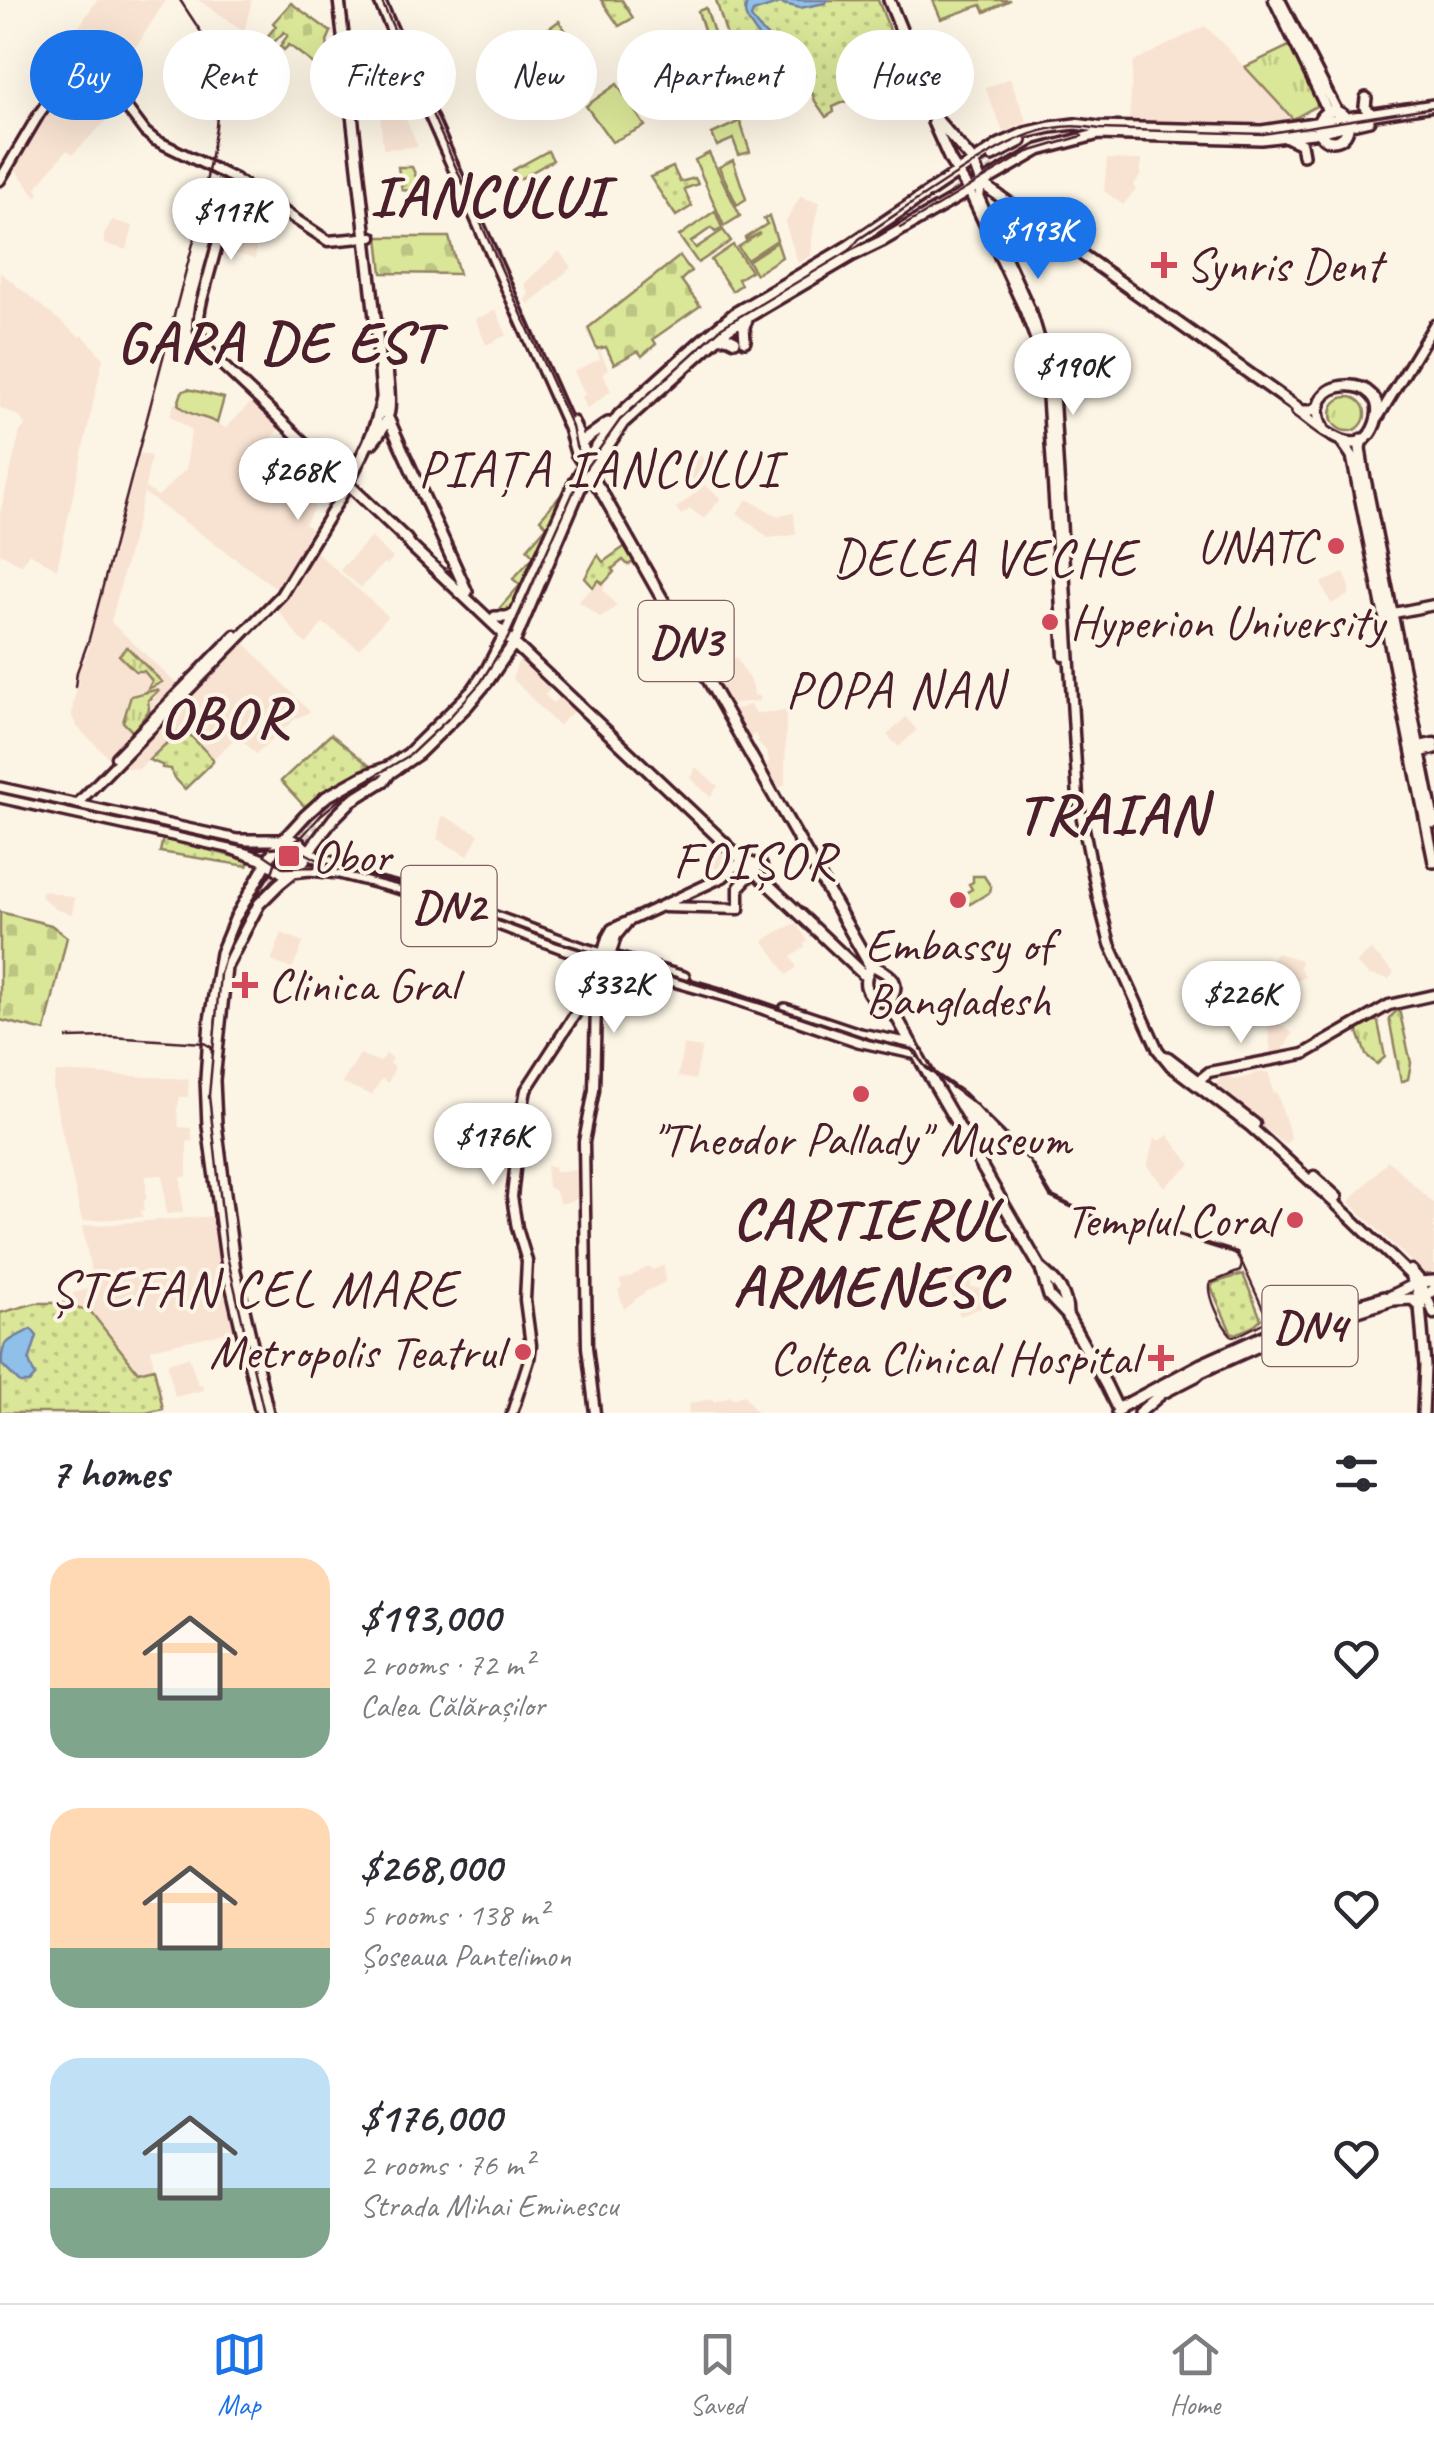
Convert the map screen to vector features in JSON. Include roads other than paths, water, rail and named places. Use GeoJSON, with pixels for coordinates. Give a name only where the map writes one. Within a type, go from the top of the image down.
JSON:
{"type":"FeatureCollection","features":[{"type":"Feature","properties":{"kind":"main road"},"geometry":{"type":"LineString","coordinates":[[342,0],[390,408],[438,567],[446,580],[510,636],[741,858],[758,868],[867,969]]}},
{"type":"Feature","properties":{"kind":"main road","name":"DN3"},"geometry":{"type":"LineString","coordinates":[[382,0],[580,441],[588,467],[867,969],[866,987],[872,998],[891,1003]]}},
{"type":"Feature","properties":{"kind":"main road"},"geometry":{"type":"LineString","coordinates":[[887,0],[940,124],[973,161],[980,207],[1044,367],[1049,488],[1069,680]]}},
{"type":"Feature","properties":{"kind":"main road"},"geometry":{"type":"LineString","coordinates":[[887,0],[934,124],[957,172],[1300,409],[1309,412],[1330,391],[1344,384],[1360,386],[1373,398],[1376,420]]}},
{"type":"Feature","properties":{"kind":"main road"},"geometry":{"type":"LineString","coordinates":[[1277,0],[1332,112],[1347,122]]}},
{"type":"Feature","properties":{"kind":"main road"},"geometry":{"type":"LineString","coordinates":[[0,180],[44,107],[85,50],[116,81],[127,108],[148,135],[239,185],[330,242],[369,238]]}},
{"type":"Feature","properties":{"kind":"main road"},"geometry":{"type":"LineString","coordinates":[[1366,98],[1368,118]]}},
{"type":"Feature","properties":{"kind":"main road"},"geometry":{"type":"LineString","coordinates":[[849,252],[973,161],[1008,140],[1042,128],[1075,124],[1099,130],[1236,139],[1284,137],[1319,127],[1434,108]]}},
{"type":"Feature","properties":{"kind":"main road"},"geometry":{"type":"LineString","coordinates":[[992,156],[1041,135],[1099,130],[1244,132],[1319,127],[1332,112]]}},
{"type":"Feature","properties":{"kind":"main road"},"geometry":{"type":"LineString","coordinates":[[1362,133],[1368,118]]}},
{"type":"Feature","properties":{"kind":"main road"},"geometry":{"type":"LineString","coordinates":[[580,441],[619,416],[731,316],[952,192],[976,188],[1032,152],[1099,130]]}},
{"type":"Feature","properties":{"kind":"main road"},"geometry":{"type":"LineString","coordinates":[[999,166],[1047,142],[1099,130]]}},
{"type":"Feature","properties":{"kind":"main road"},"geometry":{"type":"LineString","coordinates":[[1284,137],[1301,144],[1303,155]]}},
{"type":"Feature","properties":{"kind":"main road"},"geometry":{"type":"LineString","coordinates":[[239,185],[228,200],[198,319],[206,348],[406,539],[495,617],[510,636]]}},
{"type":"Feature","properties":{"kind":"main road"},"geometry":{"type":"LineString","coordinates":[[976,188],[1324,430],[1351,453],[1434,823]]}},
{"type":"Feature","properties":{"kind":"main road"},"geometry":{"type":"LineString","coordinates":[[504,658],[510,636],[588,467],[625,420],[715,339],[849,252],[952,192]]}},
{"type":"Feature","properties":{"kind":"main road"},"geometry":{"type":"LineString","coordinates":[[952,192],[980,207],[1033,317],[1052,378],[1078,804],[1112,949],[1162,1055],[1208,1087],[1326,1187],[1430,1292],[1434,1314]]}},
{"type":"Feature","properties":{"kind":"main road"},"geometry":{"type":"LineString","coordinates":[[369,238],[382,398],[399,444]]}},
{"type":"Feature","properties":{"kind":"main road"},"geometry":{"type":"LineString","coordinates":[[715,339],[740,341],[750,316]]}},
{"type":"Feature","properties":{"kind":"main road"},"geometry":{"type":"LineString","coordinates":[[1340,442],[1354,442],[1372,431],[1434,324]]}},
{"type":"Feature","properties":{"kind":"main road"},"geometry":{"type":"LineString","coordinates":[[1373,398],[1390,395]]}},
{"type":"Feature","properties":{"kind":"main road"},"geometry":{"type":"LineString","coordinates":[[367,449],[382,398]]}},
{"type":"Feature","properties":{"kind":"main road"},"geometry":{"type":"LineString","coordinates":[[1320,405],[1324,430]]}},
{"type":"Feature","properties":{"kind":"main road"},"geometry":{"type":"LineString","coordinates":[[74,806],[84,802],[85,796],[280,593],[344,481],[388,422],[390,408]]}},
{"type":"Feature","properties":{"kind":"main road"},"geometry":{"type":"LineString","coordinates":[[527,653],[519,617],[588,467],[619,416]]}},
{"type":"Feature","properties":{"kind":"main road"},"geometry":{"type":"LineString","coordinates":[[377,438],[390,434],[399,444]]}},
{"type":"Feature","properties":{"kind":"main road"},"geometry":{"type":"LineString","coordinates":[[1362,439],[1363,469],[1388,614]]}},
{"type":"Feature","properties":{"kind":"main road"},"geometry":{"type":"LineString","coordinates":[[581,486],[599,488]]}},
{"type":"Feature","properties":{"kind":"main road"},"geometry":{"type":"LineString","coordinates":[[438,567],[466,592]]}},
{"type":"Feature","properties":{"kind":"main road"},"geometry":{"type":"LineString","coordinates":[[74,806],[280,593]]}},
{"type":"Feature","properties":{"kind":"main road"},"geometry":{"type":"LineString","coordinates":[[1388,614],[1432,604]]}},
{"type":"Feature","properties":{"kind":"main road"},"geometry":{"type":"LineString","coordinates":[[495,617],[519,617]]}},
{"type":"Feature","properties":{"kind":"main road"},"geometry":{"type":"LineString","coordinates":[[264,1413],[235,1272],[216,1124],[214,1080],[223,966],[258,900],[283,840],[332,793],[364,776],[389,770],[414,750],[467,697],[510,636]]}},
{"type":"Feature","properties":{"kind":"main road"},"geometry":{"type":"LineString","coordinates":[[310,819],[336,796],[412,759],[452,722],[504,658],[512,652],[527,653]]}},
{"type":"Feature","properties":{"kind":"main road"},"geometry":{"type":"LineString","coordinates":[[1416,750],[1434,746]]}},
{"type":"Feature","properties":{"kind":"main road"},"geometry":{"type":"LineString","coordinates":[[1416,750],[1433,855]]}},
{"type":"Feature","properties":{"kind":"main road"},"geometry":{"type":"LineString","coordinates":[[223,966],[256,908],[303,863],[319,832],[342,810],[385,780],[389,770]]}},
{"type":"Feature","properties":{"kind":"main road","name":"DN2"},"geometry":{"type":"LineString","coordinates":[[0,788],[228,847],[249,854],[267,874],[310,870],[338,873],[406,890],[554,945],[764,1001],[860,1034],[909,1044]]}},
{"type":"Feature","properties":{"kind":"main road","name":"DN2"},"geometry":{"type":"LineString","coordinates":[[0,796],[74,806],[237,840],[292,840],[330,862],[408,885],[606,958],[858,1041],[909,1044]]}},
{"type":"Feature","properties":{"kind":"main road"},"geometry":{"type":"LineString","coordinates":[[319,832],[320,848],[330,862]]}},
{"type":"Feature","properties":{"kind":"main road"},"geometry":{"type":"LineString","coordinates":[[595,1413],[587,1348],[590,1241],[584,1142],[594,1090],[595,1012],[611,930],[660,907],[681,902],[724,877],[741,858]]}},
{"type":"Feature","properties":{"kind":"main road"},"geometry":{"type":"LineString","coordinates":[[681,902],[738,909],[739,889],[758,868]]}},
{"type":"Feature","properties":{"kind":"main road","name":"DN3"},"geometry":{"type":"LineString","coordinates":[[867,969],[888,973],[894,981],[891,1003],[909,1044]]}},
{"type":"Feature","properties":{"kind":"main road"},"geometry":{"type":"LineString","coordinates":[[512,1413],[511,1398],[529,1360],[531,1345],[525,1300],[527,1260],[512,1198],[526,1090],[588,994],[598,990]]}},
{"type":"Feature","properties":{"kind":"main road"},"geometry":{"type":"LineString","coordinates":[[1195,1079],[1210,1072],[1304,1054],[1388,1005],[1434,994]]}},
{"type":"Feature","properties":{"kind":"main road"},"geometry":{"type":"LineString","coordinates":[[909,1044],[941,1083],[1041,1269],[1064,1297],[1067,1314],[1124,1411]]}},
{"type":"Feature","properties":{"kind":"main road"},"geometry":{"type":"LineString","coordinates":[[1208,1087],[1210,1072]]}},
{"type":"Feature","properties":{"kind":"main road"},"geometry":{"type":"LineString","coordinates":[[1195,1079],[1320,1189],[1418,1283],[1429,1360],[1423,1413]]}},
{"type":"Feature","properties":{"kind":"main road"},"geometry":{"type":"LineString","coordinates":[[1418,1283],[1434,1281]]}},
{"type":"Feature","properties":{"kind":"main road","name":"DN4"},"geometry":{"type":"LineString","coordinates":[[1124,1411],[1274,1333],[1391,1297],[1418,1283]]}},
{"type":"Feature","properties":{"kind":"main road"},"geometry":{"type":"LineString","coordinates":[[1420,1306],[1430,1292]]}},
{"type":"Feature","properties":{"kind":"main road","name":"DN4"},"geometry":{"type":"LineString","coordinates":[[1274,1333],[1398,1299],[1413,1299],[1420,1306]]}},
{"type":"Feature","properties":{"kind":"main road","name":"DN4"},"geometry":{"type":"LineString","coordinates":[[1199,1371],[1386,1301]]}},
{"type":"Feature","properties":{"kind":"water"},"geometry":{"type":"Polygon","coordinates":[[[748,0],[828,0],[800,8],[780,3],[753,12],[751,17],[761,30],[754,30],[745,9],[748,0]]]}},
{"type":"Feature","properties":{"kind":"water"},"geometry":{"type":"Polygon","coordinates":[[[31,1329],[37,1336],[29,1361],[35,1376],[29,1383],[20,1383],[2,1365],[3,1350],[9,1341],[31,1329]]]}},
{"type":"Feature","properties":{"kind":"tunnel"},"geometry":{"type":"LineString","coordinates":[[957,179],[992,156]]}},
{"type":"Feature","properties":{"kind":"tunnel"},"geometry":{"type":"LineString","coordinates":[[953,194],[999,166]]}},
{"type":"Feature","properties":{"kind":"tunnel"},"geometry":{"type":"LineString","coordinates":[[264,877],[310,819]]}},
{"type":"Feature","properties":{"kind":"tunnel"},"geometry":{"type":"LineString","coordinates":[[272,883],[319,827]]}},
{"type":"Feature","properties":{"kind":"tram line"},"geometry":{"type":"LineString","coordinates":[[381,0],[572,427],[585,469]]}},
{"type":"Feature","properties":{"kind":"tram line"},"geometry":{"type":"LineString","coordinates":[[264,1413],[227,1256],[209,1096],[220,974],[226,954],[239,922],[273,870],[279,851],[300,839],[351,790],[410,755],[481,682],[508,638],[581,475],[620,420],[722,327],[850,250],[859,239],[963,170],[1030,135],[1072,126],[1263,134],[1434,107]]}},
{"type":"Feature","properties":{"kind":"tram line"},"geometry":{"type":"LineString","coordinates":[[900,228],[1028,152],[1082,136]]}},
{"type":"Feature","properties":{"kind":"tram line"},"geometry":{"type":"LineString","coordinates":[[0,792],[260,849],[292,846],[322,862],[405,886],[559,942],[913,1049],[924,1065],[963,1092],[1005,1133],[1033,1165],[1052,1196],[1110,1224],[1171,1232],[1237,1252],[1265,1313],[1265,1322],[1232,1336],[1216,1310],[1210,1283],[1240,1271],[1242,1265],[1236,1254],[1162,1231],[1109,1225],[1050,1197],[1030,1162],[976,1105],[926,1068],[912,1050],[558,943],[405,887],[339,870],[284,868],[252,849],[0,793]]}},
{"type":"Feature","properties":{"kind":"tram line"},"geometry":{"type":"LineString","coordinates":[[67,1038],[204,1043],[212,1053]]}},
{"type":"Feature","properties":{"kind":"railway"},"geometry":{"type":"LineString","coordinates":[[75,687],[200,217],[216,127],[219,90],[214,63],[203,35],[180,0]]}},
{"type":"Feature","properties":{"kind":"place","name":"Synris Dent"},"geometry":{"type":"Point","coordinates":[1164,265]}},
{"type":"Feature","properties":{"kind":"place","name":"UNATC"},"geometry":{"type":"Point","coordinates":[1336,546]}},
{"type":"Feature","properties":{"kind":"place","name":"Hyperion University"},"geometry":{"type":"Point","coordinates":[1050,622]}},
{"type":"Feature","properties":{"kind":"place","name":"Obor"},"geometry":{"type":"Point","coordinates":[289,856]}},
{"type":"Feature","properties":{"kind":"place","name":"Embassy of Bangladesh"},"geometry":{"type":"Point","coordinates":[958,900]}},
{"type":"Feature","properties":{"kind":"place","name":"Clinica Gral"},"geometry":{"type":"Point","coordinates":[245,985]}},
{"type":"Feature","properties":{"kind":"place","name":"\"Theodor Pallady\" Museum"},"geometry":{"type":"Point","coordinates":[861,1094]}},
{"type":"Feature","properties":{"kind":"place","name":"Templul Coral"},"geometry":{"type":"Point","coordinates":[1295,1220]}},
{"type":"Feature","properties":{"kind":"place","name":"Metropolis Teatrul"},"geometry":{"type":"Point","coordinates":[523,1352]}},
{"type":"Feature","properties":{"kind":"place","name":"Colțea Clinical Hospital"},"geometry":{"type":"Point","coordinates":[1161,1358]}},
{"type":"Feature","properties":{"kind":"district","name":"IANCULUI"},"geometry":{"type":"Point","coordinates":[489,195]}},
{"type":"Feature","properties":{"kind":"district","name":"GARA DE EST"},"geometry":{"type":"Point","coordinates":[278,341]}},
{"type":"Feature","properties":{"kind":"district","name":"PIAȚA IANCULUI"},"geometry":{"type":"Point","coordinates":[599,469]}},
{"type":"Feature","properties":{"kind":"district","name":"DELEA VECHE"},"geometry":{"type":"Point","coordinates":[985,558]}},
{"type":"Feature","properties":{"kind":"district","name":"POPA NAN"},"geometry":{"type":"Point","coordinates":[895,690]}},
{"type":"Feature","properties":{"kind":"district","name":"OBOR"},"geometry":{"type":"Point","coordinates":[225,716]}},
{"type":"Feature","properties":{"kind":"district","name":"TRAIAN"},"geometry":{"type":"Point","coordinates":[1112,813]}},
{"type":"Feature","properties":{"kind":"district","name":"FOIȘOR"},"geometry":{"type":"Point","coordinates":[755,861]}},
{"type":"Feature","properties":{"kind":"district","name":"CARTIERUL ARMENESC"},"geometry":{"type":"Point","coordinates":[870,1252]}},
{"type":"Feature","properties":{"kind":"district","name":"ȘTEFAN CEL MARE"},"geometry":{"type":"Point","coordinates":[254,1289]}}]}
